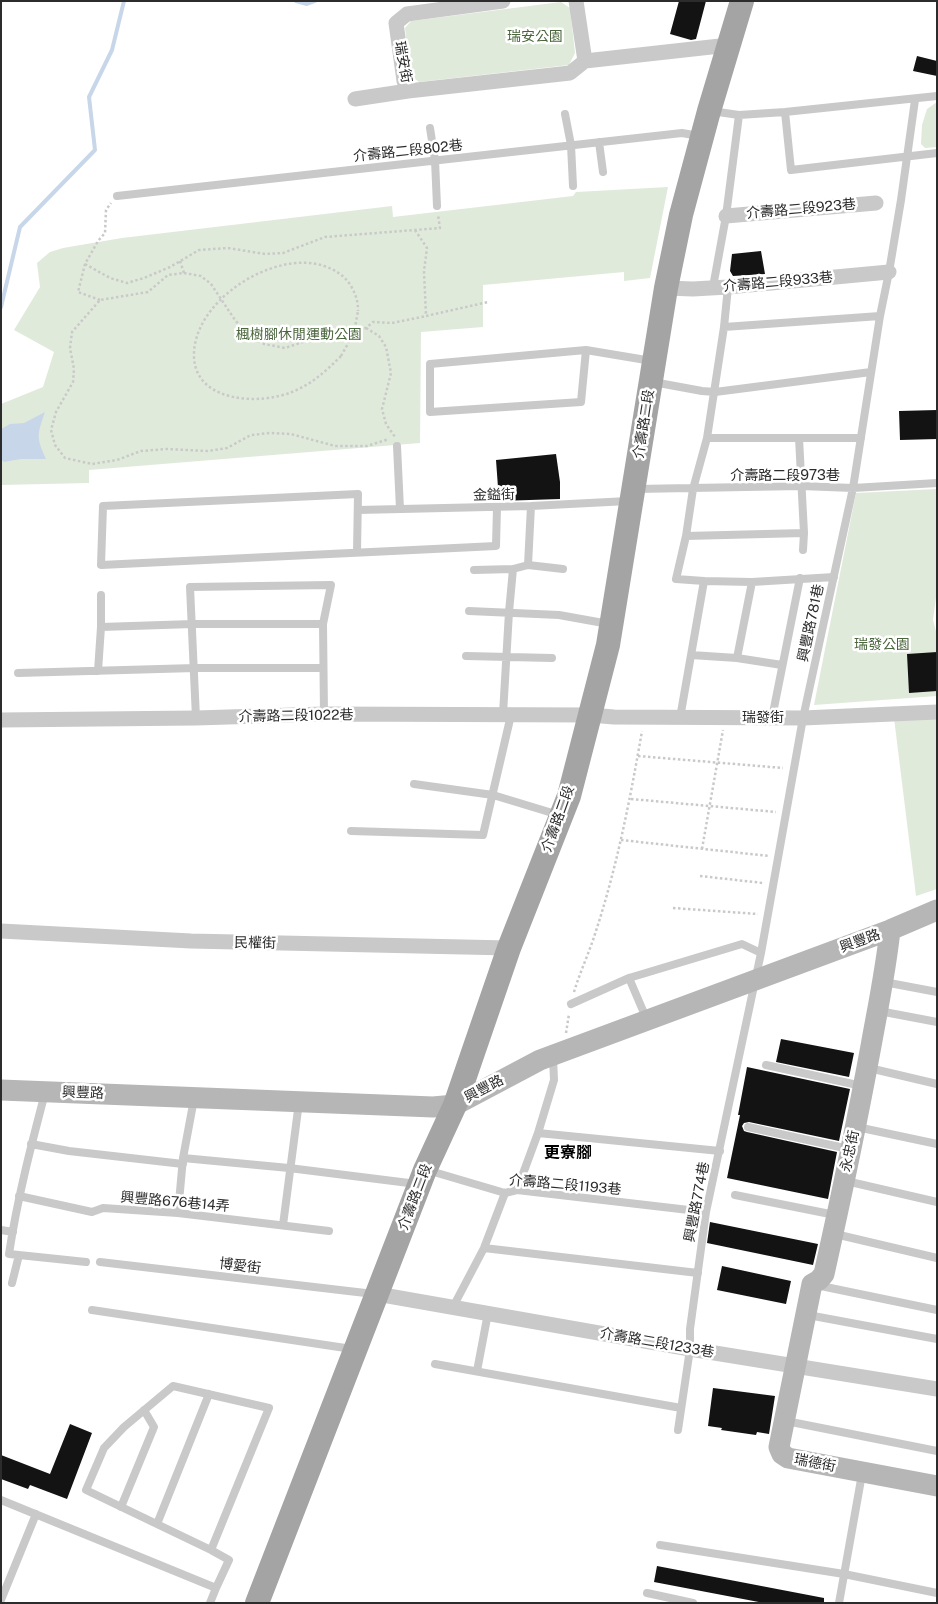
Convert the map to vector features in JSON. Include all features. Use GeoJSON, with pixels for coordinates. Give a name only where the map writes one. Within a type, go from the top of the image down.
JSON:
{"type":"FeatureCollection","features":[{"type":"Feature","properties":{"kind":"main road","name":"介壽路二段"},"geometry":{"type":"LineString","coordinates":[[257,1603],[422,1177],[455,1105],[509,948],[569,796],[608,644],[666,288],[681,214],[742,1]]}},
{"type":"Feature","properties":{"kind":"main road","name":"興豐路"},"geometry":{"type":"LineString","coordinates":[[1,1090],[299,1100],[434,1107],[455,1105],[540,1060],[890,930],[937,910]]}},
{"type":"Feature","properties":{"kind":"main road","name":"永忠街"},"geometry":{"type":"LineString","coordinates":[[796,1366],[812,1284],[824,1274],[835,1224],[865,1077],[890,930]]}},
{"type":"Feature","properties":{"kind":"main road","name":"瑞德街"},"geometry":{"type":"LineString","coordinates":[[796,1366],[780,1447],[782,1454],[799,1461],[937,1486]]}},
{"type":"Feature","properties":{"kind":"street","name":"瑞安街"},"geometry":{"type":"LineString","coordinates":[[503,1],[408,14],[396,23],[404,81],[408,90],[570,72],[585,61],[729,46]]}},
{"type":"Feature","properties":{"kind":"street"},"geometry":{"type":"LineString","coordinates":[[576,1],[585,61]]}},
{"type":"Feature","properties":{"kind":"street"},"geometry":{"type":"LineString","coordinates":[[355,99],[408,90]]}},
{"type":"Feature","properties":{"kind":"street","name":"介壽路二段923巷"},"geometry":{"type":"LineString","coordinates":[[726,216],[876,202]]}},
{"type":"Feature","properties":{"kind":"street","name":"介壽路二段933巷"},"geometry":{"type":"LineString","coordinates":[[666,288],[693,289],[889,272]]}},
{"type":"Feature","properties":{"kind":"street","name":"瑞發街"},"geometry":{"type":"LineString","coordinates":[[590,715],[645,718],[803,718],[937,712]]}},
{"type":"Feature","properties":{"kind":"street","name":"介壽路二段1022巷"},"geometry":{"type":"LineString","coordinates":[[1,720],[196,718],[324,714],[590,715]]}},
{"type":"Feature","properties":{"kind":"street","name":"民權街"},"geometry":{"type":"LineString","coordinates":[[1,931],[191,941],[509,948]]}},
{"type":"Feature","properties":{"kind":"street","name":"介壽路二段1233巷"},"geometry":{"type":"LineString","coordinates":[[377,1294],[690,1350],[937,1390]]}},
{"type":"Feature","properties":{"kind":"lane"},"geometry":{"type":"LineString","coordinates":[[709,111],[739,115],[785,112],[915,100],[937,96]]}},
{"type":"Feature","properties":{"kind":"lane","name":"興豐路781巷"},"geometry":{"type":"LineString","coordinates":[[755,980],[803,718],[853,488],[915,100]]}},
{"type":"Feature","properties":{"kind":"lane"},"geometry":{"type":"LineString","coordinates":[[785,112],[791,170],[937,153]]}},
{"type":"Feature","properties":{"kind":"lane"},"geometry":{"type":"LineString","coordinates":[[565,114],[571,145],[573,186]]}},
{"type":"Feature","properties":{"kind":"lane"},"geometry":{"type":"LineString","coordinates":[[739,115],[726,216],[720,287],[724,327],[707,438],[693,490],[686,536],[676,579],[704,582],[752,582],[834,577]]}},
{"type":"Feature","properties":{"kind":"lane"},"geometry":{"type":"LineString","coordinates":[[430,128],[437,206]]}},
{"type":"Feature","properties":{"kind":"lane","name":"介壽路二段802巷"},"geometry":{"type":"LineString","coordinates":[[117,196],[682,133],[702,137]]}},
{"type":"Feature","properties":{"kind":"lane"},"geometry":{"type":"LineString","coordinates":[[599,142],[603,172]]}},
{"type":"Feature","properties":{"kind":"lane"},"geometry":{"type":"LineString","coordinates":[[724,327],[880,316]]}},
{"type":"Feature","properties":{"kind":"lane"},"geometry":{"type":"LineString","coordinates":[[586,350],[580,402],[430,412],[430,364],[586,350],[653,372],[702,391],[715,392],[871,372]]}},
{"type":"Feature","properties":{"kind":"lane"},"geometry":{"type":"LineString","coordinates":[[707,438],[861,438]]}},
{"type":"Feature","properties":{"kind":"lane"},"geometry":{"type":"LineString","coordinates":[[799,438],[804,533],[803,550]]}},
{"type":"Feature","properties":{"kind":"lane"},"geometry":{"type":"LineString","coordinates":[[397,446],[400,509]]}},
{"type":"Feature","properties":{"kind":"lane","name":"介壽路二段973巷"},"geometry":{"type":"LineString","coordinates":[[633,495],[693,490],[801,486],[853,488],[937,483]]}},
{"type":"Feature","properties":{"kind":"lane"},"geometry":{"type":"LineString","coordinates":[[357,552],[358,494],[103,506],[101,565],[496,546],[497,507]]}},
{"type":"Feature","properties":{"kind":"lane","name":"金鎰街"},"geometry":{"type":"LineString","coordinates":[[358,510],[531,506],[633,495]]}},
{"type":"Feature","properties":{"kind":"lane"},"geometry":{"type":"LineString","coordinates":[[528,565],[531,506]]}},
{"type":"Feature","properties":{"kind":"lane"},"geometry":{"type":"LineString","coordinates":[[686,536],[804,533]]}},
{"type":"Feature","properties":{"kind":"lane"},"geometry":{"type":"LineString","coordinates":[[474,570],[513,569],[528,565],[563,569]]}},
{"type":"Feature","properties":{"kind":"lane"},"geometry":{"type":"LineString","coordinates":[[351,831],[483,835],[493,795],[507,715],[506,656],[513,569]]}},
{"type":"Feature","properties":{"kind":"lane"},"geometry":{"type":"LineString","coordinates":[[772,718],[800,578]]}},
{"type":"Feature","properties":{"kind":"lane"},"geometry":{"type":"LineString","coordinates":[[680,718],[704,582]]}},
{"type":"Feature","properties":{"kind":"lane"},"geometry":{"type":"LineString","coordinates":[[737,658],[752,582]]}},
{"type":"Feature","properties":{"kind":"lane"},"geometry":{"type":"LineString","coordinates":[[196,718],[190,587],[331,585],[323,624],[324,714]]}},
{"type":"Feature","properties":{"kind":"lane"},"geometry":{"type":"LineString","coordinates":[[98,671],[101,595]]}},
{"type":"Feature","properties":{"kind":"lane"},"geometry":{"type":"LineString","coordinates":[[469,611],[560,615],[611,624]]}},
{"type":"Feature","properties":{"kind":"lane"},"geometry":{"type":"LineString","coordinates":[[101,627],[193,624],[323,624]]}},
{"type":"Feature","properties":{"kind":"lane"},"geometry":{"type":"LineString","coordinates":[[691,655],[737,658],[782,665]]}},
{"type":"Feature","properties":{"kind":"lane"},"geometry":{"type":"LineString","coordinates":[[466,656],[552,658]]}},
{"type":"Feature","properties":{"kind":"lane"},"geometry":{"type":"LineString","coordinates":[[18,673],[195,668],[323,668]]}},
{"type":"Feature","properties":{"kind":"lane"},"geometry":{"type":"LineString","coordinates":[[414,784],[493,795],[561,815]]}},
{"type":"Feature","properties":{"kind":"lane"},"geometry":{"type":"LineString","coordinates":[[571,1004],[629,978],[742,944],[761,953]]}},
{"type":"Feature","properties":{"kind":"lane"},"geometry":{"type":"LineString","coordinates":[[629,978],[647,1020]]}},
{"type":"Feature","properties":{"kind":"lane","name":"興豐路774巷"},"geometry":{"type":"LineString","coordinates":[[678,1430],[690,1350],[690,1329],[706,1212],[755,980]]}},
{"type":"Feature","properties":{"kind":"lane"},"geometry":{"type":"LineString","coordinates":[[882,982],[937,992]]}},
{"type":"Feature","properties":{"kind":"lane"},"geometry":{"type":"LineString","coordinates":[[877,1010],[937,1022]]}},
{"type":"Feature","properties":{"kind":"lane"},"geometry":{"type":"LineString","coordinates":[[517,1190],[538,1133],[554,1080],[559,1053]]}},
{"type":"Feature","properties":{"kind":"lane"},"geometry":{"type":"LineString","coordinates":[[766,1065],[937,1084]]}},
{"type":"Feature","properties":{"kind":"lane"},"geometry":{"type":"LineString","coordinates":[[46,1091],[19,1196],[9,1254],[86,1262]]}},
{"type":"Feature","properties":{"kind":"lane"},"geometry":{"type":"LineString","coordinates":[[178,1213],[183,1161],[194,1097]]}},
{"type":"Feature","properties":{"kind":"lane"},"geometry":{"type":"LineString","coordinates":[[283,1225],[299,1100]]}},
{"type":"Feature","properties":{"kind":"lane"},"geometry":{"type":"LineString","coordinates":[[748,1127],[850,1149]]}},
{"type":"Feature","properties":{"kind":"lane"},"geometry":{"type":"LineString","coordinates":[[855,1127],[937,1144]]}},
{"type":"Feature","properties":{"kind":"lane"},"geometry":{"type":"LineString","coordinates":[[538,1133],[720,1151]]}},
{"type":"Feature","properties":{"kind":"lane","name":"介壽路二段1193巷"},"geometry":{"type":"LineString","coordinates":[[31,1144],[69,1151],[183,1161],[422,1177],[505,1193],[517,1190],[706,1212]]}},
{"type":"Feature","properties":{"kind":"lane"},"geometry":{"type":"LineString","coordinates":[[844,1181],[937,1202]]}},
{"type":"Feature","properties":{"kind":"lane"},"geometry":{"type":"LineString","coordinates":[[453,1307],[484,1248],[505,1193]]}},
{"type":"Feature","properties":{"kind":"lane"},"geometry":{"type":"LineString","coordinates":[[735,1195],[835,1224],[937,1258]]}},
{"type":"Feature","properties":{"kind":"lane","name":"興豐路676巷14弄"},"geometry":{"type":"LineString","coordinates":[[19,1196],[92,1212],[102,1208],[178,1213],[329,1231]]}},
{"type":"Feature","properties":{"kind":"lane"},"geometry":{"type":"LineString","coordinates":[[1,1230],[12,1232]]}},
{"type":"Feature","properties":{"kind":"lane"},"geometry":{"type":"LineString","coordinates":[[484,1248],[698,1273]]}},
{"type":"Feature","properties":{"kind":"lane"},"geometry":{"type":"LineString","coordinates":[[12,1283],[19,1255]]}},
{"type":"Feature","properties":{"kind":"lane","name":"博愛街"},"geometry":{"type":"LineString","coordinates":[[100,1262],[377,1294]]}},
{"type":"Feature","properties":{"kind":"lane"},"geometry":{"type":"LineString","coordinates":[[812,1284],[937,1310]]}},
{"type":"Feature","properties":{"kind":"lane"},"geometry":{"type":"LineString","coordinates":[[92,1310],[356,1349]]}},
{"type":"Feature","properties":{"kind":"lane"},"geometry":{"type":"LineString","coordinates":[[477,1371],[488,1314]]}},
{"type":"Feature","properties":{"kind":"lane"},"geometry":{"type":"LineString","coordinates":[[806,1315],[937,1339]]}},
{"type":"Feature","properties":{"kind":"lane"},"geometry":{"type":"LineString","coordinates":[[435,1364],[682,1408]]}},
{"type":"Feature","properties":{"kind":"lane"},"geometry":{"type":"LineString","coordinates":[[210,1603],[229,1560],[86,1490],[104,1448],[124,1427],[173,1386],[268,1408],[211,1550]]}},
{"type":"Feature","properties":{"kind":"lane"},"geometry":{"type":"LineString","coordinates":[[157,1524],[209,1394]]}},
{"type":"Feature","properties":{"kind":"lane"},"geometry":{"type":"LineString","coordinates":[[121,1508],[154,1427],[144,1410]]}},
{"type":"Feature","properties":{"kind":"lane"},"geometry":{"type":"LineString","coordinates":[[786,1421],[937,1451]]}},
{"type":"Feature","properties":{"kind":"lane"},"geometry":{"type":"LineString","coordinates":[[839,1603],[862,1472]]}},
{"type":"Feature","properties":{"kind":"lane"},"geometry":{"type":"LineString","coordinates":[[1,1500],[216,1588]]}},
{"type":"Feature","properties":{"kind":"lane"},"geometry":{"type":"LineString","coordinates":[[1,1600],[36,1514]]}},
{"type":"Feature","properties":{"kind":"lane"},"geometry":{"type":"LineString","coordinates":[[660,1546],[844,1574],[937,1593]]}},
{"type":"Feature","properties":{"kind":"lane"},"geometry":{"type":"LineString","coordinates":[[647,1593],[693,1603]]}},
{"type":"Feature","properties":{"kind":"path"},"geometry":{"type":"LineString","coordinates":[[117,196],[106,210],[105,234],[98,242],[86,264],[78,292],[100,300],[148,292],[168,275],[184,273],[201,276],[211,284],[234,320],[248,334],[264,344],[285,348],[327,334],[366,328],[373,322],[392,323],[488,302]]}},
{"type":"Feature","properties":{"kind":"path"},"geometry":{"type":"LineString","coordinates":[[86,264],[110,278],[127,283],[165,269],[199,250],[228,248],[265,254],[283,253],[325,237],[440,228]]}},
{"type":"Feature","properties":{"kind":"path"},"geometry":{"type":"LineString","coordinates":[[415,230],[427,248],[424,271],[426,316]]}},
{"type":"Feature","properties":{"kind":"path"},"geometry":{"type":"LineString","coordinates":[[180,261],[184,273]]}},
{"type":"Feature","properties":{"kind":"path"},"geometry":{"type":"LineString","coordinates":[[311,263],[338,272],[348,281],[357,296],[358,311],[354,333],[341,356],[326,372],[310,383],[280,396],[252,400],[229,396],[211,389],[196,370],[194,351],[197,336],[214,306],[222,299],[230,291],[274,267],[311,263]]}},
{"type":"Feature","properties":{"kind":"path"},"geometry":{"type":"LineString","coordinates":[[165,269],[168,275]]}},
{"type":"Feature","properties":{"kind":"path"},"geometry":{"type":"LineString","coordinates":[[100,300],[72,332],[70,348],[74,369],[73,382],[56,412],[51,430],[55,445],[66,458],[92,464],[117,460],[141,451],[168,449],[208,452],[227,448],[251,436],[270,433],[291,434],[334,446],[367,446],[395,437],[386,424],[382,409],[391,373],[386,346],[379,336],[366,328]]}},
{"type":"Feature","properties":{"kind":"path"},"geometry":{"type":"LineString","coordinates":[[559,1053],[581,968],[595,935],[621,840],[645,718]]}},
{"type":"Feature","properties":{"kind":"path"},"geometry":{"type":"LineString","coordinates":[[702,849],[725,718]]}},
{"type":"Feature","properties":{"kind":"path"},"geometry":{"type":"LineString","coordinates":[[638,756],[793,769]]}},
{"type":"Feature","properties":{"kind":"path"},"geometry":{"type":"LineString","coordinates":[[630,799],[786,813]]}},
{"type":"Feature","properties":{"kind":"path"},"geometry":{"type":"LineString","coordinates":[[621,840],[778,857]]}},
{"type":"Feature","properties":{"kind":"path"},"geometry":{"type":"LineString","coordinates":[[700,876],[774,884]]}},
{"type":"Feature","properties":{"kind":"path"},"geometry":{"type":"LineString","coordinates":[[673,908],[768,915]]}},
{"type":"Feature","properties":{"kind":"green space","name":"瑞安公園"},"geometry":{"type":"Polygon","coordinates":[[[561,2],[570,8],[575,53],[569,65],[419,82],[410,75],[405,28],[411,21],[561,2]]]}},
{"type":"Feature","properties":{"kind":"green space"},"geometry":{"type":"Polygon","coordinates":[[[937,102],[937,147],[925,148],[921,144],[922,125],[927,109],[937,102]]]}},
{"type":"Feature","properties":{"kind":"green space","name":"楓樹腳休閒運動公園"},"geometry":{"type":"Polygon","coordinates":[[[668,187],[650,278],[624,281],[624,272],[483,285],[483,327],[421,332],[420,443],[89,470],[89,483],[1,485],[1,404],[43,387],[54,352],[14,330],[40,287],[37,263],[50,252],[122,238],[392,206],[393,217],[573,196],[576,192],[668,187]]]}},
{"type":"Feature","properties":{"kind":"green space","name":"瑞發公園"},"geometry":{"type":"Polygon","coordinates":[[[937,489],[937,590],[933,620],[937,635],[937,696],[814,705],[856,493],[937,489]]]}},
{"type":"Feature","properties":{"kind":"green space"},"geometry":{"type":"Polygon","coordinates":[[[937,715],[937,889],[916,896],[894,718],[937,715]]]}},
{"type":"Feature","properties":{"kind":"water"},"geometry":{"type":"Polygon","coordinates":[[[45,412],[40,426],[39,441],[46,459],[21,459],[4,462],[1,459],[1,429],[10,424],[24,423],[45,412]]]}},
{"type":"Feature","properties":{"kind":"building"},"geometry":{"type":"Polygon","coordinates":[[[679,1],[706,1],[696,39],[691,40],[670,34],[679,1]]]}},
{"type":"Feature","properties":{"kind":"building"},"geometry":{"type":"Polygon","coordinates":[[[917,56],[937,61],[937,76],[913,71],[917,56]]]}},
{"type":"Feature","properties":{"kind":"building"},"geometry":{"type":"Polygon","coordinates":[[[761,251],[765,274],[733,276],[730,271],[732,254],[761,251]]]}},
{"type":"Feature","properties":{"kind":"building"},"geometry":{"type":"Polygon","coordinates":[[[937,410],[937,439],[900,440],[899,411],[937,410]]]}},
{"type":"Feature","properties":{"kind":"building"},"geometry":{"type":"Polygon","coordinates":[[[556,454],[560,482],[560,499],[499,501],[496,460],[556,454]]]}},
{"type":"Feature","properties":{"kind":"building"},"geometry":{"type":"Polygon","coordinates":[[[937,652],[937,691],[909,693],[907,654],[937,652]]]}},
{"type":"Feature","properties":{"kind":"building"},"geometry":{"type":"Polygon","coordinates":[[[781,1039],[854,1053],[849,1077],[776,1062],[781,1039]]]}},
{"type":"Feature","properties":{"kind":"building"},"geometry":{"type":"Polygon","coordinates":[[[747,1067],[850,1089],[839,1141],[749,1122],[744,1123],[742,1126],[744,1131],[747,1132],[837,1152],[828,1199],[727,1178],[740,1115],[738,1115],[747,1067]]]}},
{"type":"Feature","properties":{"kind":"building"},"geometry":{"type":"Polygon","coordinates":[[[710,1222],[818,1244],[813,1265],[707,1243],[710,1222]]]}},
{"type":"Feature","properties":{"kind":"building"},"geometry":{"type":"Polygon","coordinates":[[[722,1266],[791,1281],[786,1304],[717,1290],[722,1266]]]}},
{"type":"Feature","properties":{"kind":"building"},"geometry":{"type":"Polygon","coordinates":[[[713,1388],[775,1396],[769,1434],[757,1432],[756,1435],[721,1430],[722,1428],[708,1426],[713,1388]]]}},
{"type":"Feature","properties":{"kind":"building"},"geometry":{"type":"Polygon","coordinates":[[[70,1424],[92,1433],[67,1499],[30,1485],[28,1489],[1,1479],[1,1455],[50,1474],[70,1424]]]}},
{"type":"Feature","properties":{"kind":"building"},"geometry":{"type":"Polygon","coordinates":[[[657,1566],[824,1598],[824,1603],[764,1603],[654,1582],[657,1566]]]}},
{"type":"Feature","properties":{"kind":"waterway"},"geometry":{"type":"LineString","coordinates":[[1,307],[20,227],[95,150],[89,97],[112,50],[124,1]]}},
{"type":"Feature","properties":{"kind":"waterway"},"geometry":{"type":"LineString","coordinates":[[296,1],[307,4],[315,1]]}},
{"type":"Feature","properties":{"kind":"district","name":"更寮腳"},"geometry":{"type":"Point","coordinates":[568,1153]}}]}
